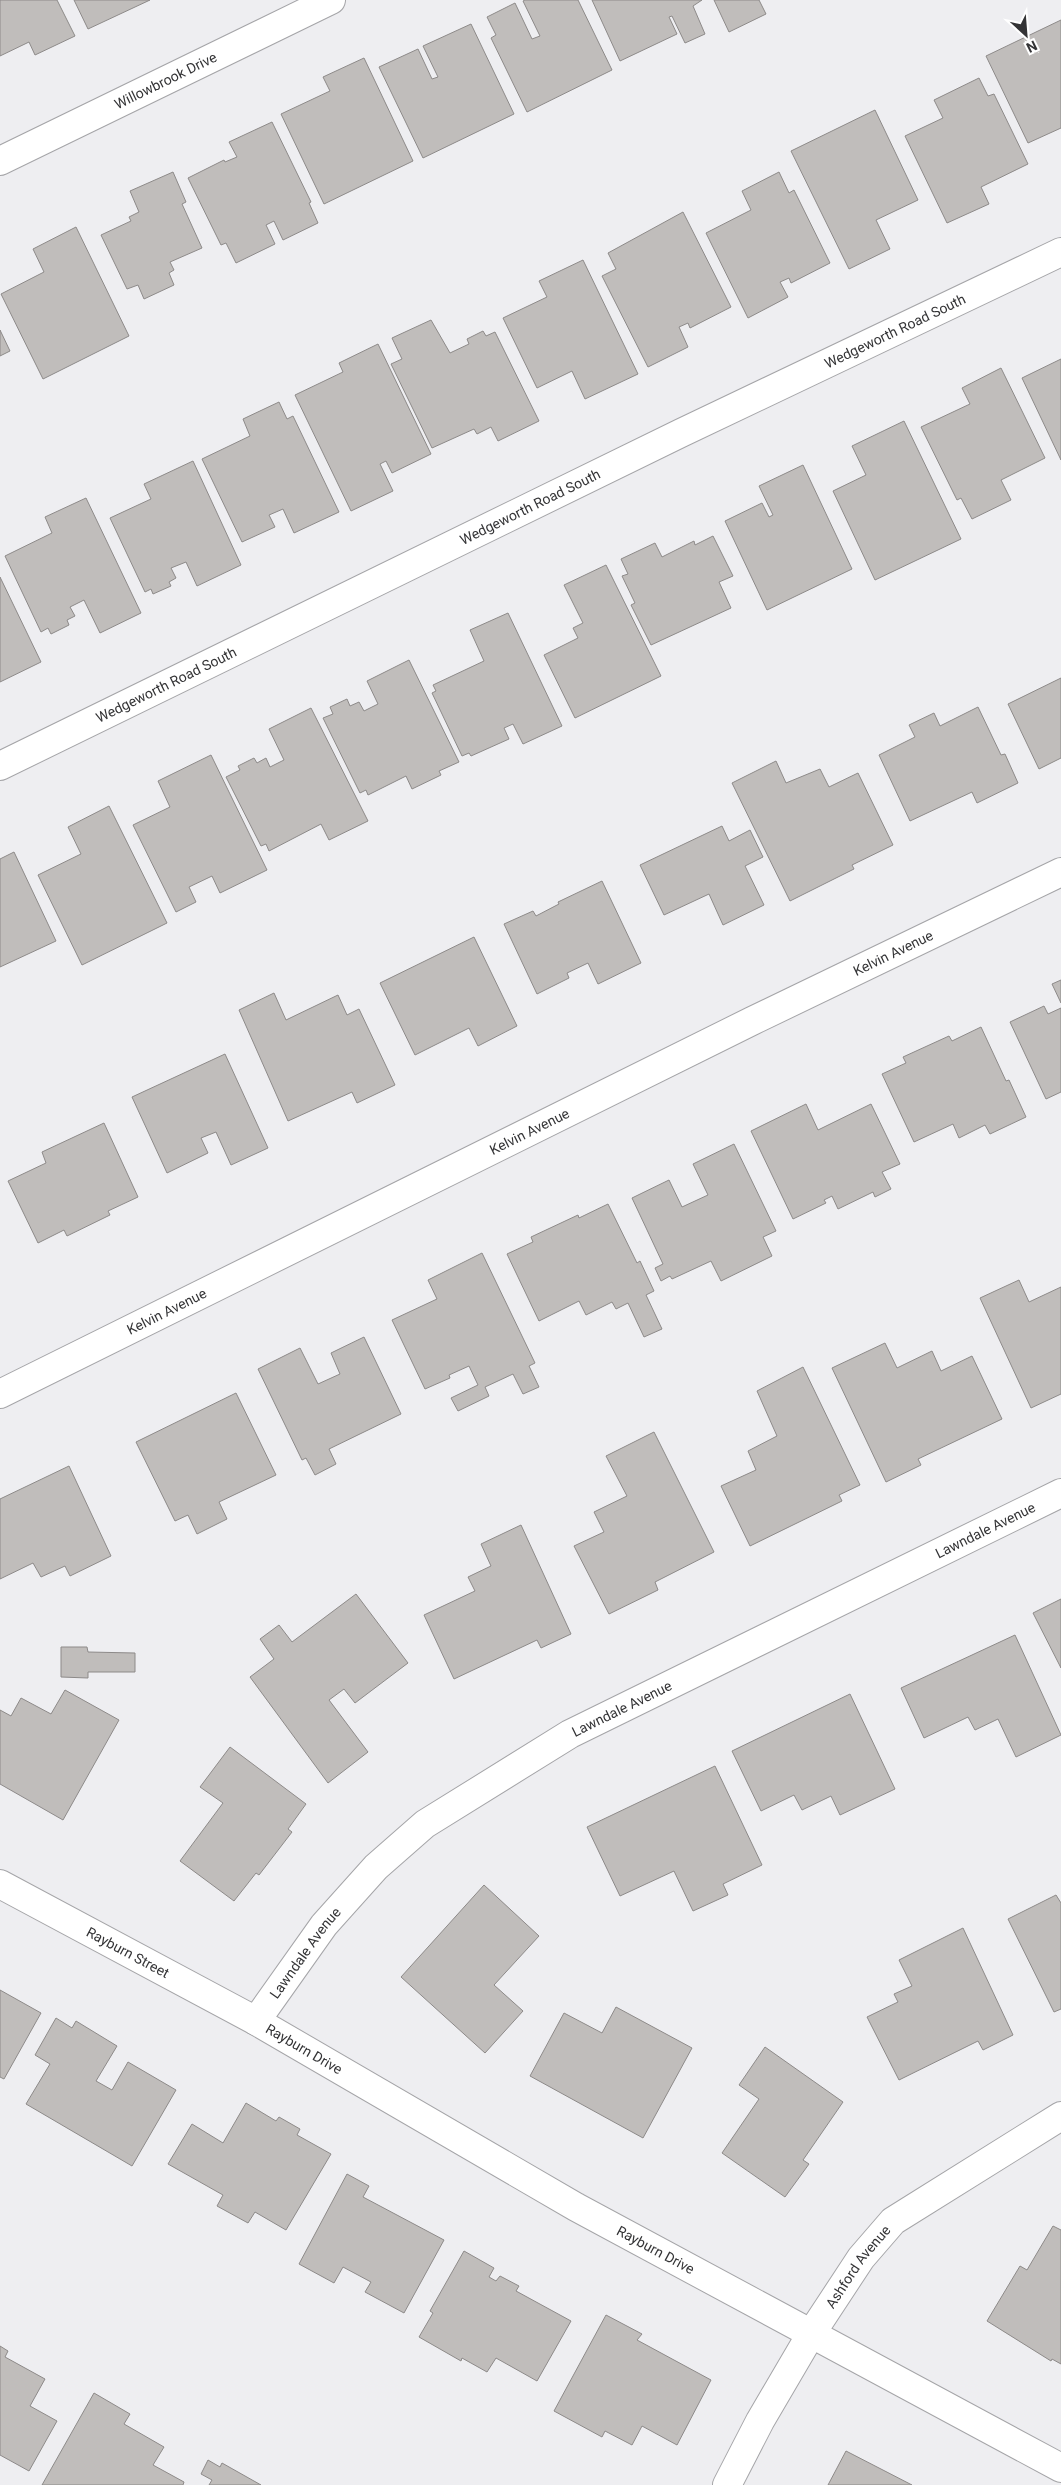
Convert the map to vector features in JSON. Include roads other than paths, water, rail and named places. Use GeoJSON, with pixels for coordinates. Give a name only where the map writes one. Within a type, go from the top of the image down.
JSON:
{"type":"FeatureCollection","features":[{"type":"Feature","properties":{"kind":"street","name":"Willowbrook Drive"},"geometry":{"type":"LineString","coordinates":[[0,161],[332,0]]}},
{"type":"Feature","properties":{"kind":"street","name":"Wedgeworth Road South"},"geometry":{"type":"LineString","coordinates":[[0,766],[681,433],[1061,252]]}},
{"type":"Feature","properties":{"kind":"street","name":"Kelvin Avenue"},"geometry":{"type":"LineString","coordinates":[[0,1394],[752,1021],[1061,872]]}},
{"type":"Feature","properties":{"kind":"street","name":"Lawndale Avenue"},"geometry":{"type":"LineString","coordinates":[[256,2021],[324,1925],[376,1867],[425,1824],[570,1734],[1061,1493]]}},
{"type":"Feature","properties":{"kind":"street","name":"Rayburn Street"},"geometry":{"type":"LineString","coordinates":[[0,1884],[256,2021]]}},
{"type":"Feature","properties":{"kind":"street","name":"Rayburn Drive"},"geometry":{"type":"LineString","coordinates":[[256,2021],[576,2207],[1061,2468]]}},
{"type":"Feature","properties":{"kind":"street","name":"Ashford Avenue"},"geometry":{"type":"LineString","coordinates":[[727,2485],[760,2420],[811,2334],[861,2258],[893,2220],[1061,2116]]}}]}
